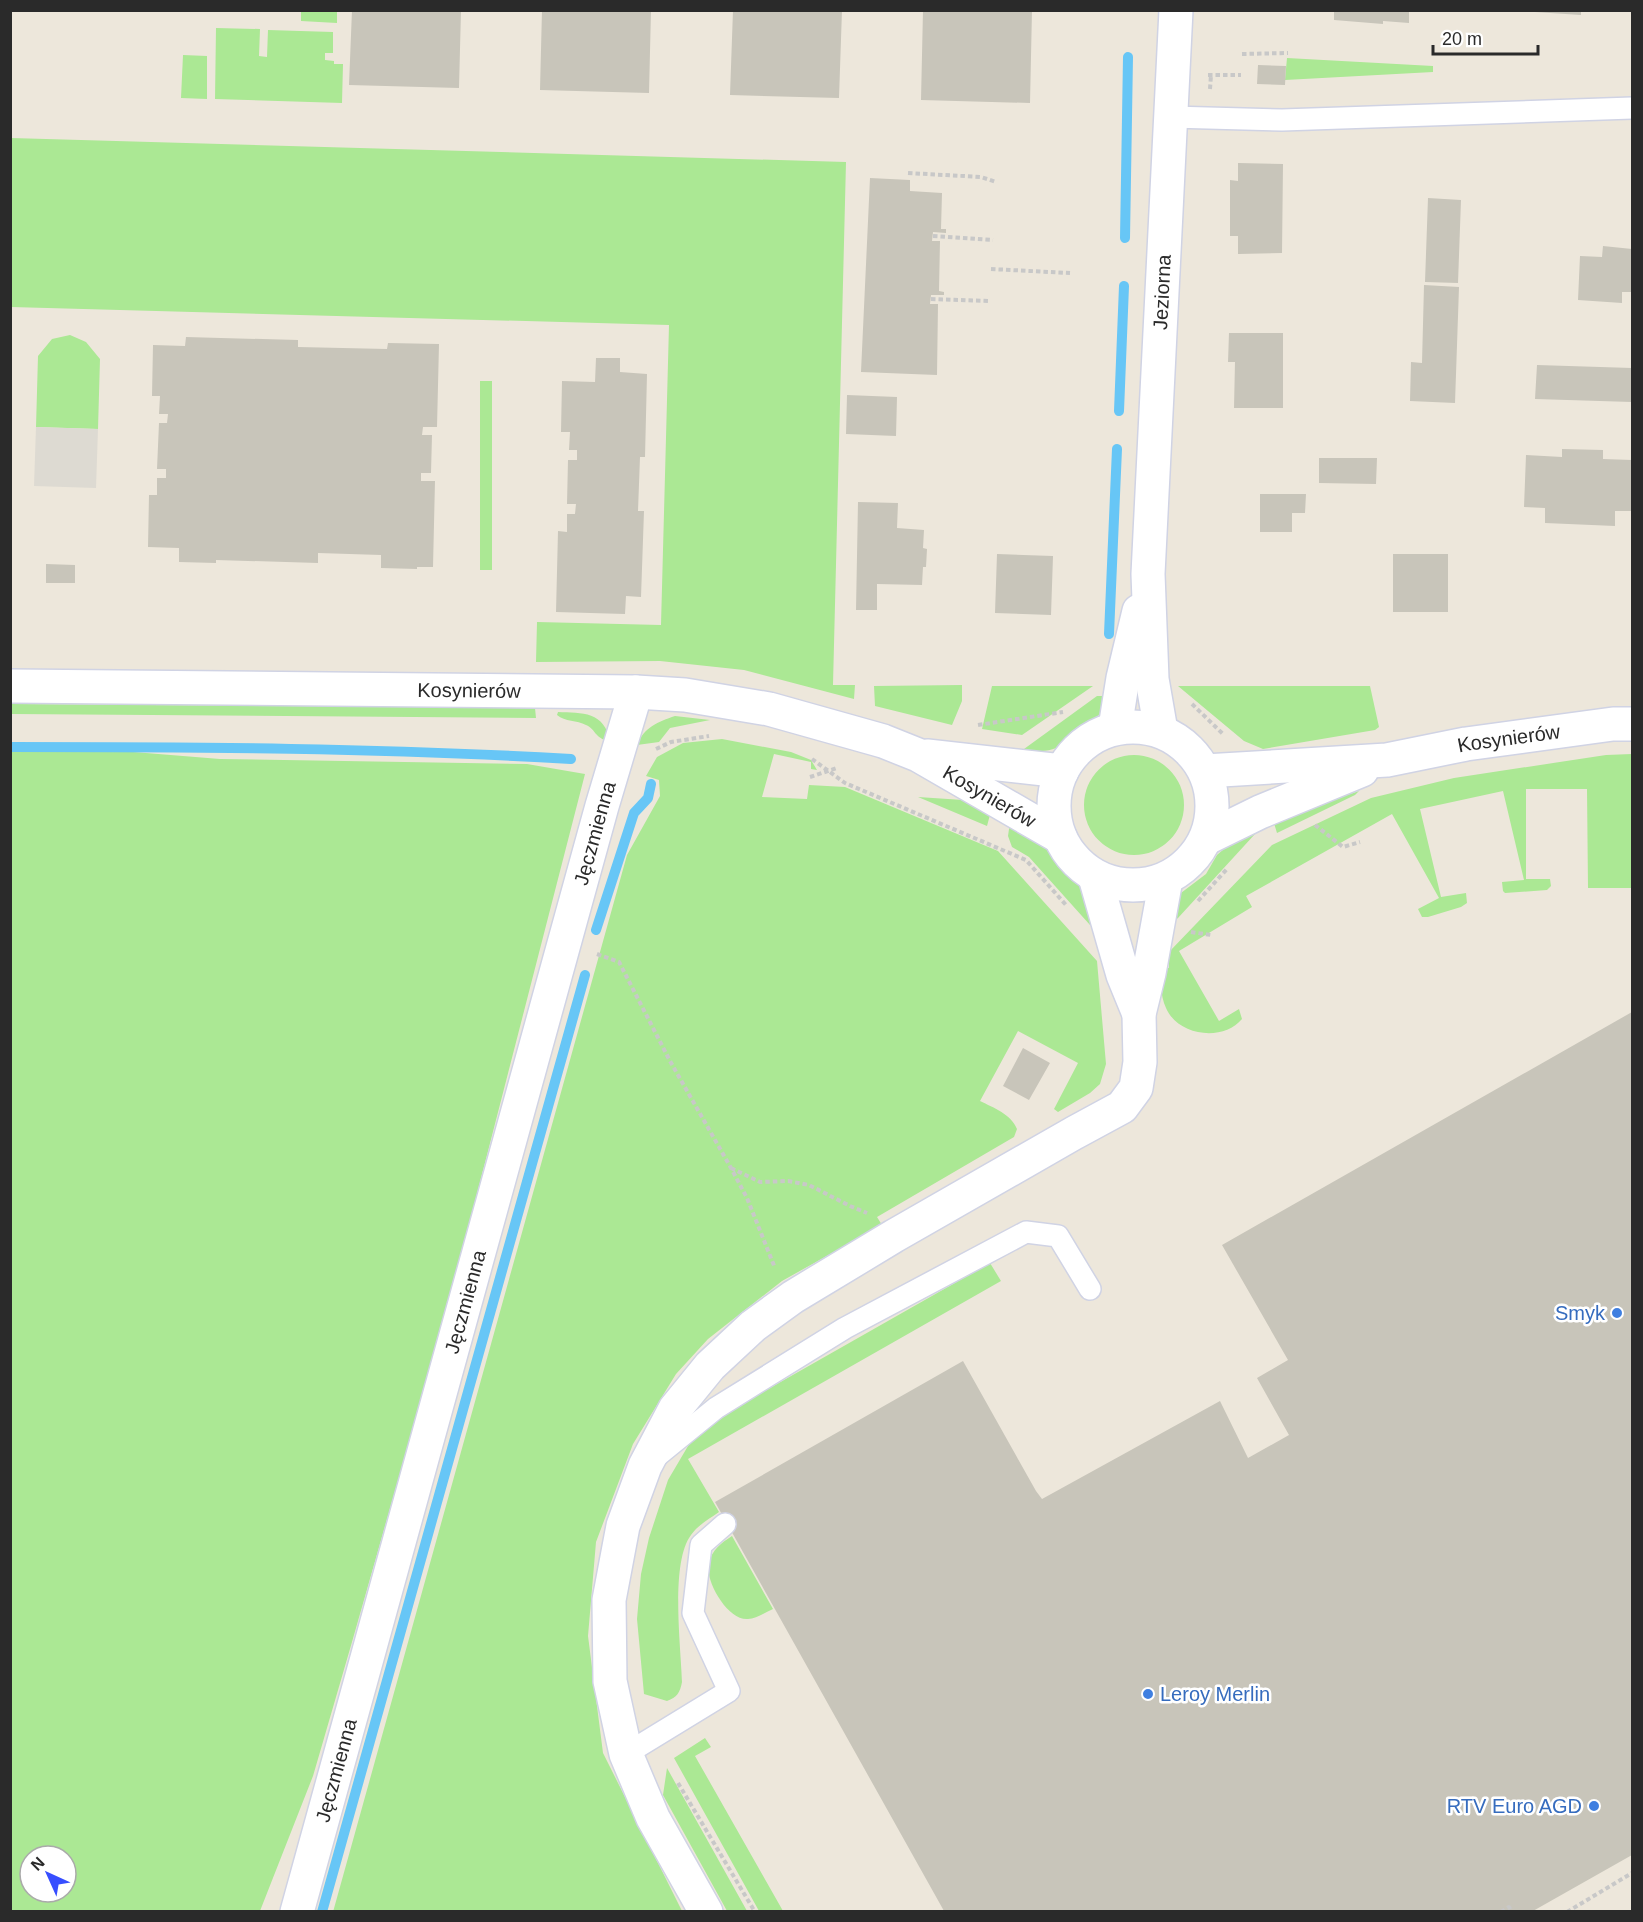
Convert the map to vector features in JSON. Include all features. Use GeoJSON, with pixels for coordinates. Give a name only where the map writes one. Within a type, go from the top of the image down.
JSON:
{"type":"FeatureCollection","features":[{"type":"Feature","properties":{"kind":"street","name":"Jeziorna"},"geometry":{"type":"LineString","coordinates":[[1161,731],[1152,679],[1148,574],[1176,10]]}},
{"type":"Feature","properties":{"kind":"street","name":"Jeziorna"},"geometry":{"type":"LineString","coordinates":[[1115,728],[1123,678],[1148,574]]}},
{"type":"Feature","properties":{"kind":"street","name":"Kosynierów"},"geometry":{"type":"LineString","coordinates":[[10,686],[636,692],[684,695],[769,709],[884,741],[918,755],[1060,837]]}},
{"type":"Feature","properties":{"kind":"street","name":"Jęczmienna"},"geometry":{"type":"LineString","coordinates":[[297,1911],[599,817],[636,692]]}},
{"type":"Feature","properties":{"kind":"street","name":"Kosynierów"},"geometry":{"type":"LineString","coordinates":[[1205,771],[1387,760],[1466,744],[1613,724],[1632,724]]}},
{"type":"Feature","properties":{"kind":"street"},"geometry":{"type":"LineString","coordinates":[[1138,726],[1161,731],[1187,747],[1205,771],[1213,792],[1213,815],[1207,838],[1190,862],[1166,879],[1143,886],[1118,885],[1095,877],[1074,860],[1060,837],[1055,821],[1053,804],[1062,771],[1076,752],[1094,737],[1115,728],[1138,726]]}},
{"type":"Feature","properties":{"kind":"street","name":"Kosynierów"},"geometry":{"type":"LineString","coordinates":[[918,755],[1062,771]]}},
{"type":"Feature","properties":{"kind":"street","name":"Kosynierów"},"geometry":{"type":"LineString","coordinates":[[1207,838],[1260,812],[1387,760]]}},
{"type":"Feature","properties":{"kind":"street"},"geometry":{"type":"LineString","coordinates":[[1095,877],[1124,975],[1139,1014]]}},
{"type":"Feature","properties":{"kind":"street"},"geometry":{"type":"LineString","coordinates":[[706,1911],[653,1818],[626,1754],[610,1681],[609,1600],[623,1526],[645,1466],[675,1410],[710,1366],[753,1326],[793,1297],[964,1196],[1122,1107],[1136,1088],[1140,1062],[1139,1014],[1166,879]]}},
{"type":"Feature","properties":{"kind":"lane"},"geometry":{"type":"LineString","coordinates":[[1171,117],[1282,120],[1632,108]]}},
{"type":"Feature","properties":{"kind":"lane"},"geometry":{"type":"LineString","coordinates":[[645,1466],[716,1408],[845,1328],[1026,1232],[1058,1236],[1090,1289]]}},
{"type":"Feature","properties":{"kind":"lane"},"geometry":{"type":"LineString","coordinates":[[626,1754],[729,1691],[693,1613],[701,1545],[725,1524]]}},
{"type":"Feature","properties":{"kind":"path"},"geometry":{"type":"LineString","coordinates":[[1242,54],[1288,53]]}},
{"type":"Feature","properties":{"kind":"path"},"geometry":{"type":"LineString","coordinates":[[1203,75],[1241,75]]}},
{"type":"Feature","properties":{"kind":"path"},"geometry":{"type":"LineString","coordinates":[[908,173],[981,177],[996,182]]}},
{"type":"Feature","properties":{"kind":"path"},"geometry":{"type":"LineString","coordinates":[[933,236],[993,240]]}},
{"type":"Feature","properties":{"kind":"path"},"geometry":{"type":"LineString","coordinates":[[991,269],[1070,273]]}},
{"type":"Feature","properties":{"kind":"path"},"geometry":{"type":"LineString","coordinates":[[931,299],[989,301]]}},
{"type":"Feature","properties":{"kind":"path"},"geometry":{"type":"LineString","coordinates":[[1192,703],[1230,741]]}},
{"type":"Feature","properties":{"kind":"path"},"geometry":{"type":"LineString","coordinates":[[967,726],[1063,712]]}},
{"type":"Feature","properties":{"kind":"path"},"geometry":{"type":"LineString","coordinates":[[647,750],[671,742],[716,735]]}},
{"type":"Feature","properties":{"kind":"path"},"geometry":{"type":"LineString","coordinates":[[807,754],[845,783],[1026,860],[1069,909]]}},
{"type":"Feature","properties":{"kind":"path"},"geometry":{"type":"LineString","coordinates":[[810,777],[837,768]]}},
{"type":"Feature","properties":{"kind":"path"},"geometry":{"type":"LineString","coordinates":[[1319,817],[1309,821],[1343,847],[1360,842]]}},
{"type":"Feature","properties":{"kind":"path"},"geometry":{"type":"LineString","coordinates":[[1196,904],[1233,863]]}},
{"type":"Feature","properties":{"kind":"path"},"geometry":{"type":"LineString","coordinates":[[1182,931],[1211,935]]}},
{"type":"Feature","properties":{"kind":"path"},"geometry":{"type":"LineString","coordinates":[[619,962],[670,1061],[747,1198],[775,1267],[793,1297]]}},
{"type":"Feature","properties":{"kind":"path"},"geometry":{"type":"LineString","coordinates":[[731,1168],[760,1182],[788,1181],[809,1185],[869,1214]]}},
{"type":"Feature","properties":{"kind":"path"},"geometry":{"type":"LineString","coordinates":[[1566,1911],[1632,1873]]}},
{"type":"Feature","properties":{"kind":"path"},"geometry":{"type":"LineString","coordinates":[[1501,1911],[1509,1907],[1512,1911]]}},
{"type":"Feature","properties":{"kind":"green space"},"geometry":{"type":"Polygon","coordinates":[[[301,11],[337,11],[337,23],[301,21],[301,11]]]}},
{"type":"Feature","properties":{"kind":"green space"},"geometry":{"type":"Polygon","coordinates":[[[216,28],[260,29],[259,56],[267,57],[268,30],[333,32],[333,53],[325,53],[325,60],[334,61],[334,64],[343,64],[342,103],[215,99],[216,28]]]}},
{"type":"Feature","properties":{"kind":"green space"},"geometry":{"type":"Polygon","coordinates":[[[183,55],[207,56],[207,99],[181,98],[183,55]]]}},
{"type":"Feature","properties":{"kind":"green space"},"geometry":{"type":"Polygon","coordinates":[[[1287,58],[1433,66],[1433,72],[1285,80],[1287,58]]]}},
{"type":"Feature","properties":{"kind":"green space"},"geometry":{"type":"Polygon","coordinates":[[[11,138],[846,162],[833,685],[855,685],[854,699],[744,670],[660,661],[536,662],[537,622],[661,625],[669,325],[11,307],[11,138]]]}},
{"type":"Feature","properties":{"kind":"green space"},"geometry":{"type":"Polygon","coordinates":[[[70,335],[86,342],[100,359],[98,429],[36,427],[38,356],[52,339],[70,335]]]}},
{"type":"Feature","properties":{"kind":"green space"},"geometry":{"type":"Polygon","coordinates":[[[480,381],[492,381],[492,570],[480,570],[480,381]]]}},
{"type":"Feature","properties":{"kind":"green space"},"geometry":{"type":"Polygon","coordinates":[[[962,685],[962,701],[952,725],[875,706],[874,686],[962,685]]]}},
{"type":"Feature","properties":{"kind":"green space"},"geometry":{"type":"Polygon","coordinates":[[[992,686],[1093,686],[1022,735],[982,729],[992,686]]]}},
{"type":"Feature","properties":{"kind":"green space"},"geometry":{"type":"Polygon","coordinates":[[[1178,686],[1370,686],[1379,727],[1375,730],[1263,749],[1244,741],[1178,686]]]}},
{"type":"Feature","properties":{"kind":"green space"},"geometry":{"type":"Polygon","coordinates":[[[1097,696],[1108,696],[1101,712],[1081,733],[1052,749],[1024,753],[1024,749],[1097,696]]]}},
{"type":"Feature","properties":{"kind":"green space"},"geometry":{"type":"Polygon","coordinates":[[[11,704],[535,708],[536,718],[11,714],[11,704]]]}},
{"type":"Feature","properties":{"kind":"green space"},"geometry":{"type":"Polygon","coordinates":[[[558,712],[584,714],[598,719],[603,724],[610,742],[600,738],[586,725],[560,717],[557,715],[558,712]]]}},
{"type":"Feature","properties":{"kind":"green space"},"geometry":{"type":"Polygon","coordinates":[[[675,716],[710,720],[670,728],[659,742],[637,745],[648,729],[675,716]]]}},
{"type":"Feature","properties":{"kind":"green space"},"geometry":{"type":"Polygon","coordinates":[[[722,739],[791,752],[811,760],[817,770],[811,769],[811,762],[774,754],[762,797],[807,799],[809,785],[845,787],[998,851],[1097,961],[1106,1064],[1100,1084],[1090,1093],[1058,1112],[1054,1109],[1078,1063],[1018,1031],[980,1101],[1011,1119],[1017,1129],[1014,1137],[877,1217],[882,1225],[782,1281],[708,1339],[676,1374],[633,1444],[596,1542],[588,1636],[603,1753],[682,1911],[333,1912],[627,855],[660,796],[659,780],[646,776],[657,757],[683,743],[722,739]]]}},
{"type":"Feature","properties":{"kind":"green space"},"geometry":{"type":"Polygon","coordinates":[[[10,742],[220,759],[527,764],[585,774],[452,1291],[352,1642],[313,1776],[260,1911],[11,1911],[10,742]]]}},
{"type":"Feature","properties":{"kind":"green space"},"geometry":{"type":"Polygon","coordinates":[[[1632,754],[1632,888],[1588,888],[1587,789],[1526,789],[1526,879],[1550,879],[1551,886],[1547,890],[1505,893],[1502,882],[1524,880],[1503,791],[1420,809],[1441,897],[1466,893],[1467,903],[1461,907],[1422,917],[1418,909],[1439,898],[1392,814],[1246,896],[1252,907],[1179,951],[1219,1021],[1239,1009],[1242,1019],[1234,1026],[1224,1031],[1201,1033],[1180,1025],[1166,1008],[1162,993],[1160,966],[1169,968],[1169,952],[1272,845],[1371,798],[1454,778],[1606,755],[1632,754]]]}},
{"type":"Feature","properties":{"kind":"green space"},"geometry":{"type":"Polygon","coordinates":[[[1134,755],[1162,763],[1176,777],[1184,805],[1176,833],[1162,847],[1134,855],[1106,847],[1092,833],[1084,805],[1092,777],[1106,763],[1134,755]]]}},
{"type":"Feature","properties":{"kind":"green space"},"geometry":{"type":"Polygon","coordinates":[[[1359,791],[1355,795],[1277,833],[1273,820],[1359,791]]]}},
{"type":"Feature","properties":{"kind":"green space"},"geometry":{"type":"Polygon","coordinates":[[[918,797],[963,800],[991,811],[987,826],[918,797]]]}},
{"type":"Feature","properties":{"kind":"green space"},"geometry":{"type":"Polygon","coordinates":[[[1010,822],[1041,836],[1054,857],[1083,886],[1106,926],[1090,925],[1029,857],[1012,847],[1008,836],[1010,822]]]}},
{"type":"Feature","properties":{"kind":"green space"},"geometry":{"type":"Polygon","coordinates":[[[1254,830],[1255,834],[1178,918],[1167,926],[1177,896],[1206,874],[1217,855],[1233,841],[1254,830]]]}},
{"type":"Feature","properties":{"kind":"green space"},"geometry":{"type":"Polygon","coordinates":[[[990,1263],[1001,1281],[688,1459],[719,1512],[700,1525],[691,1535],[681,1565],[678,1606],[682,1682],[678,1694],[667,1701],[644,1694],[637,1619],[641,1574],[649,1538],[668,1480],[698,1429],[990,1263]]]}},
{"type":"Feature","properties":{"kind":"green space"},"geometry":{"type":"Polygon","coordinates":[[[732,1536],[773,1609],[751,1619],[740,1618],[726,1607],[710,1579],[708,1570],[712,1554],[732,1536]]]}},
{"type":"Feature","properties":{"kind":"green space"},"geometry":{"type":"Polygon","coordinates":[[[705,1738],[711,1747],[695,1756],[783,1911],[759,1911],[674,1758],[705,1738]]]}},
{"type":"Feature","properties":{"kind":"green space"},"geometry":{"type":"Polygon","coordinates":[[[667,1768],[747,1911],[727,1911],[663,1795],[667,1768]]]}},
{"type":"Feature","properties":{"kind":"shaded area"},"geometry":{"type":"Polygon","coordinates":[[[36,427],[98,429],[96,488],[34,486],[36,427]]]}},
{"type":"Feature","properties":{"kind":"building"},"geometry":{"type":"Polygon","coordinates":[[[352,10],[461,10],[459,88],[349,85],[352,10]]]}},
{"type":"Feature","properties":{"kind":"building"},"geometry":{"type":"Polygon","coordinates":[[[542,10],[651,10],[649,93],[540,90],[542,10]]]}},
{"type":"Feature","properties":{"kind":"building"},"geometry":{"type":"Polygon","coordinates":[[[733,10],[842,10],[839,98],[730,95],[733,10]]]}},
{"type":"Feature","properties":{"kind":"building"},"geometry":{"type":"Polygon","coordinates":[[[923,10],[1032,10],[1030,103],[921,100],[923,10]]]}},
{"type":"Feature","properties":{"kind":"building"},"geometry":{"type":"Polygon","coordinates":[[[1334,10],[1409,10],[1409,23],[1383,21],[1383,24],[1334,20],[1334,10]]]}},
{"type":"Feature","properties":{"kind":"building"},"geometry":{"type":"Polygon","coordinates":[[[1535,10],[1581,10],[1581,15],[1535,12],[1535,10]]]}},
{"type":"Feature","properties":{"kind":"building"},"geometry":{"type":"Polygon","coordinates":[[[1258,65],[1286,66],[1285,85],[1257,84],[1258,65]]]}},
{"type":"Feature","properties":{"kind":"building"},"geometry":{"type":"Polygon","coordinates":[[[1238,163],[1283,164],[1282,253],[1238,254],[1238,236],[1230,236],[1230,180],[1238,181],[1238,163]]]}},
{"type":"Feature","properties":{"kind":"building"},"geometry":{"type":"Polygon","coordinates":[[[870,178],[910,180],[910,191],[942,193],[941,229],[946,229],[946,233],[933,232],[932,241],[940,241],[939,291],[944,292],[944,295],[931,295],[930,304],[938,304],[937,375],[861,372],[870,178]]]}},
{"type":"Feature","properties":{"kind":"building"},"geometry":{"type":"Polygon","coordinates":[[[1428,198],[1461,200],[1458,283],[1425,282],[1428,198]]]}},
{"type":"Feature","properties":{"kind":"building"},"geometry":{"type":"Polygon","coordinates":[[[1603,246],[1632,249],[1632,292],[1622,292],[1622,303],[1578,300],[1580,256],[1602,257],[1603,246]]]}},
{"type":"Feature","properties":{"kind":"building"},"geometry":{"type":"Polygon","coordinates":[[[1424,285],[1459,287],[1455,403],[1410,401],[1411,362],[1422,363],[1424,285]]]}},
{"type":"Feature","properties":{"kind":"building"},"geometry":{"type":"Polygon","coordinates":[[[1229,333],[1283,333],[1283,408],[1234,408],[1235,362],[1228,362],[1229,333]]]}},
{"type":"Feature","properties":{"kind":"building"},"geometry":{"type":"Polygon","coordinates":[[[186,337],[298,340],[298,347],[387,349],[388,343],[439,344],[437,427],[423,427],[422,435],[432,435],[431,473],[421,473],[421,481],[435,481],[433,567],[381,568],[381,555],[318,553],[318,563],[216,560],[216,563],[179,562],[179,548],[148,547],[149,495],[157,495],[157,478],[166,478],[166,469],[157,469],[159,423],[167,423],[168,414],[159,414],[160,396],[152,396],[153,345],[185,346],[186,337]]]}},
{"type":"Feature","properties":{"kind":"building"},"geometry":{"type":"Polygon","coordinates":[[[596,358],[620,358],[620,372],[647,374],[645,457],[640,457],[638,511],[644,511],[641,597],[626,596],[625,614],[556,612],[558,531],[567,532],[567,514],[575,514],[576,504],[567,504],[568,460],[577,460],[577,450],[569,450],[570,432],[561,432],[562,381],[595,382],[596,358]]]}},
{"type":"Feature","properties":{"kind":"building"},"geometry":{"type":"Polygon","coordinates":[[[1537,365],[1632,368],[1632,402],[1535,399],[1537,365]]]}},
{"type":"Feature","properties":{"kind":"building"},"geometry":{"type":"Polygon","coordinates":[[[847,395],[897,397],[896,436],[846,434],[847,395]]]}},
{"type":"Feature","properties":{"kind":"building"},"geometry":{"type":"Polygon","coordinates":[[[1562,449],[1603,450],[1603,459],[1632,460],[1632,511],[1615,511],[1615,526],[1545,523],[1545,508],[1524,507],[1526,455],[1562,457],[1562,449]]]}},
{"type":"Feature","properties":{"kind":"building"},"geometry":{"type":"Polygon","coordinates":[[[1319,458],[1377,458],[1376,484],[1319,483],[1319,458]]]}},
{"type":"Feature","properties":{"kind":"building"},"geometry":{"type":"Polygon","coordinates":[[[1260,494],[1306,494],[1305,513],[1292,513],[1292,532],[1260,532],[1260,494]]]}},
{"type":"Feature","properties":{"kind":"building"},"geometry":{"type":"Polygon","coordinates":[[[858,502],[898,503],[897,528],[924,530],[923,548],[927,549],[922,585],[877,584],[877,610],[856,610],[858,502]]]}},
{"type":"Feature","properties":{"kind":"building"},"geometry":{"type":"Polygon","coordinates":[[[997,554],[1053,556],[1051,615],[995,613],[997,554]]]}},
{"type":"Feature","properties":{"kind":"building"},"geometry":{"type":"Polygon","coordinates":[[[1393,554],[1448,554],[1448,612],[1393,612],[1393,554]]]}},
{"type":"Feature","properties":{"kind":"building"},"geometry":{"type":"Polygon","coordinates":[[[46,564],[75,565],[75,583],[46,583],[46,564]]]}},
{"type":"Feature","properties":{"kind":"building"},"geometry":{"type":"Polygon","coordinates":[[[1632,1012],[1632,1855],[1533,1911],[944,1911],[715,1502],[963,1361],[1042,1499],[1220,1401],[1248,1458],[1289,1435],[1257,1378],[1288,1360],[1222,1245],[1632,1012]]]}},
{"type":"Feature","properties":{"kind":"building"},"geometry":{"type":"Polygon","coordinates":[[[1023,1048],[1050,1063],[1029,1100],[1003,1086],[1023,1048]]]}},
{"type":"Feature","properties":{"kind":"waterway"},"geometry":{"type":"LineString","coordinates":[[1125,238],[1128,57]]}},
{"type":"Feature","properties":{"kind":"waterway"},"geometry":{"type":"LineString","coordinates":[[1119,411],[1124,286]]}},
{"type":"Feature","properties":{"kind":"waterway"},"geometry":{"type":"LineString","coordinates":[[1109,634],[1117,449]]}},
{"type":"Feature","properties":{"kind":"waterway"},"geometry":{"type":"LineString","coordinates":[[10,747],[361,750],[571,759]]}},
{"type":"Feature","properties":{"kind":"waterway"},"geometry":{"type":"LineString","coordinates":[[596,930],[634,813],[648,798],[651,784]]}},
{"type":"Feature","properties":{"kind":"waterway"},"geometry":{"type":"LineString","coordinates":[[322,1912],[585,975]]}},
{"type":"Feature","properties":{"kind":"place","name":"Smyk"},"geometry":{"type":"Point","coordinates":[1617,1313]}},
{"type":"Feature","properties":{"kind":"place","name":"Leroy Merlin"},"geometry":{"type":"Point","coordinates":[1148,1694]}},
{"type":"Feature","properties":{"kind":"place","name":"RTV Euro AGD"},"geometry":{"type":"Point","coordinates":[1594,1806]}}]}
